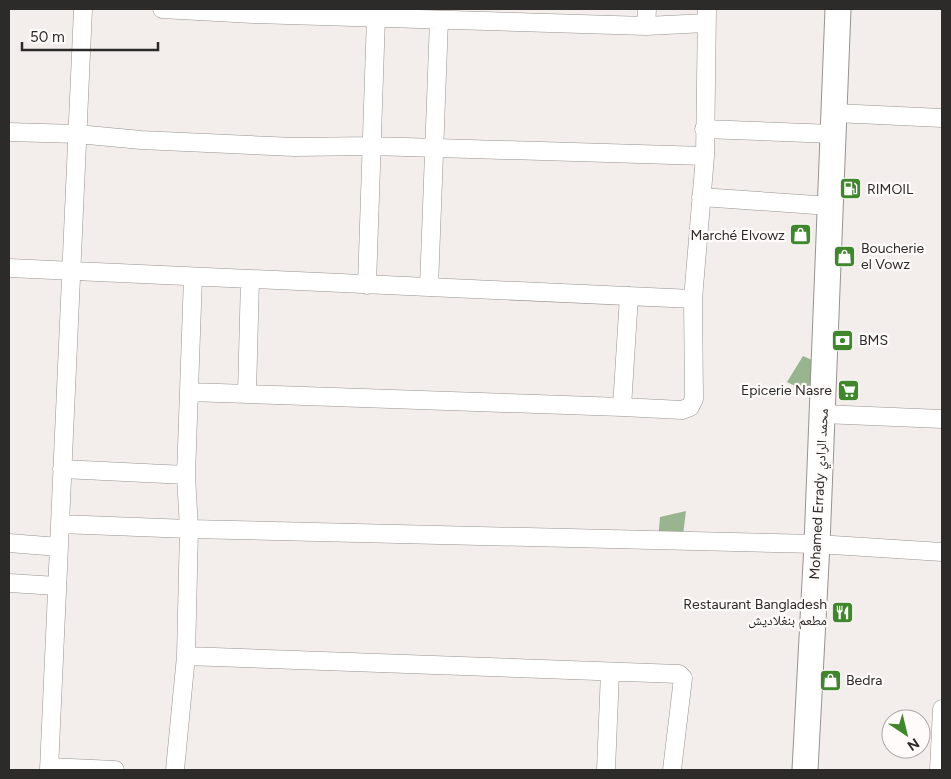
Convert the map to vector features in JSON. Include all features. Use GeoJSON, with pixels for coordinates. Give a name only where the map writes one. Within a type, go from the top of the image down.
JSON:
{"type":"FeatureCollection","features":[{"type":"Feature","properties":{"kind":"street"},"geometry":{"type":"LineString","coordinates":[[83,9],[49,769],[115,770]]}},
{"type":"Feature","properties":{"kind":"street"},"geometry":{"type":"LineString","coordinates":[[162,9],[439,20],[706,16],[705,156],[693,299],[694,399],[690,407],[682,410],[189,392]]}},
{"type":"Feature","properties":{"kind":"street","name":"Mohamed Errady محمد الرادي"},"geometry":{"type":"LineString","coordinates":[[805,770],[817,544],[838,9]]}},
{"type":"Feature","properties":{"kind":"street"},"geometry":{"type":"LineString","coordinates":[[367,285],[376,17]]}},
{"type":"Feature","properties":{"kind":"street"},"geometry":{"type":"LineString","coordinates":[[429,287],[439,20]]}},
{"type":"Feature","properties":{"kind":"street"},"geometry":{"type":"LineString","coordinates":[[704,129],[942,118]]}},
{"type":"Feature","properties":{"kind":"street"},"geometry":{"type":"LineString","coordinates":[[9,132],[77,134],[141,140],[294,147],[372,146],[705,156]]}},
{"type":"Feature","properties":{"kind":"street"},"geometry":{"type":"LineString","coordinates":[[702,197],[830,206]]}},
{"type":"Feature","properties":{"kind":"street"},"geometry":{"type":"LineString","coordinates":[[9,268],[693,299]]}},
{"type":"Feature","properties":{"kind":"street"},"geometry":{"type":"LineString","coordinates":[[176,770],[186,656],[189,528],[186,476],[193,277]]}},
{"type":"Feature","properties":{"kind":"street"},"geometry":{"type":"LineString","coordinates":[[247,393],[250,279]]}},
{"type":"Feature","properties":{"kind":"street"},"geometry":{"type":"LineString","coordinates":[[622,407],[629,296]]}},
{"type":"Feature","properties":{"kind":"street"},"geometry":{"type":"LineString","coordinates":[[822,414],[942,419]]}},
{"type":"Feature","properties":{"kind":"street"},"geometry":{"type":"LineString","coordinates":[[62,469],[186,476]]}},
{"type":"Feature","properties":{"kind":"street"},"geometry":{"type":"LineString","coordinates":[[60,524],[817,544],[942,552]]}},
{"type":"Feature","properties":{"kind":"street"},"geometry":{"type":"LineString","coordinates":[[9,543],[58,547]]}},
{"type":"Feature","properties":{"kind":"street"},"geometry":{"type":"LineString","coordinates":[[9,583],[57,586]]}},
{"type":"Feature","properties":{"kind":"street"},"geometry":{"type":"LineString","coordinates":[[186,656],[679,674],[683,678],[672,770]]}},
{"type":"Feature","properties":{"kind":"street"},"geometry":{"type":"LineString","coordinates":[[606,770],[610,672]]}},
{"type":"Feature","properties":{"kind":"street"},"geometry":{"type":"LineString","coordinates":[[939,770],[942,709]]}},
{"type":"Feature","properties":{"kind":"green space"},"geometry":{"type":"Polygon","coordinates":[[[803,356],[821,364],[818,389],[799,388],[787,382],[803,356]]]}},
{"type":"Feature","properties":{"kind":"green space"},"geometry":{"type":"Polygon","coordinates":[[[686,511],[683,535],[658,540],[660,517],[686,511]]]}},
{"type":"Feature","properties":{"kind":"place","name":"RIMOIL"},"geometry":{"type":"Point","coordinates":[851,189]}},
{"type":"Feature","properties":{"kind":"place","name":"Marché Elvowz"},"geometry":{"type":"Point","coordinates":[801,235]}},
{"type":"Feature","properties":{"kind":"place","name":"Boucherie el Vowz"},"geometry":{"type":"Point","coordinates":[845,256]}},
{"type":"Feature","properties":{"kind":"place","name":"BMS"},"geometry":{"type":"Point","coordinates":[843,340]}},
{"type":"Feature","properties":{"kind":"place","name":"Epicerie Nasre"},"geometry":{"type":"Point","coordinates":[848,390]}},
{"type":"Feature","properties":{"kind":"place","name":"Restaurant Bangladesh مطعم بنغلاديش"},"geometry":{"type":"Point","coordinates":[843,612]}},
{"type":"Feature","properties":{"kind":"place","name":"Bedra"},"geometry":{"type":"Point","coordinates":[830,680]}}]}
